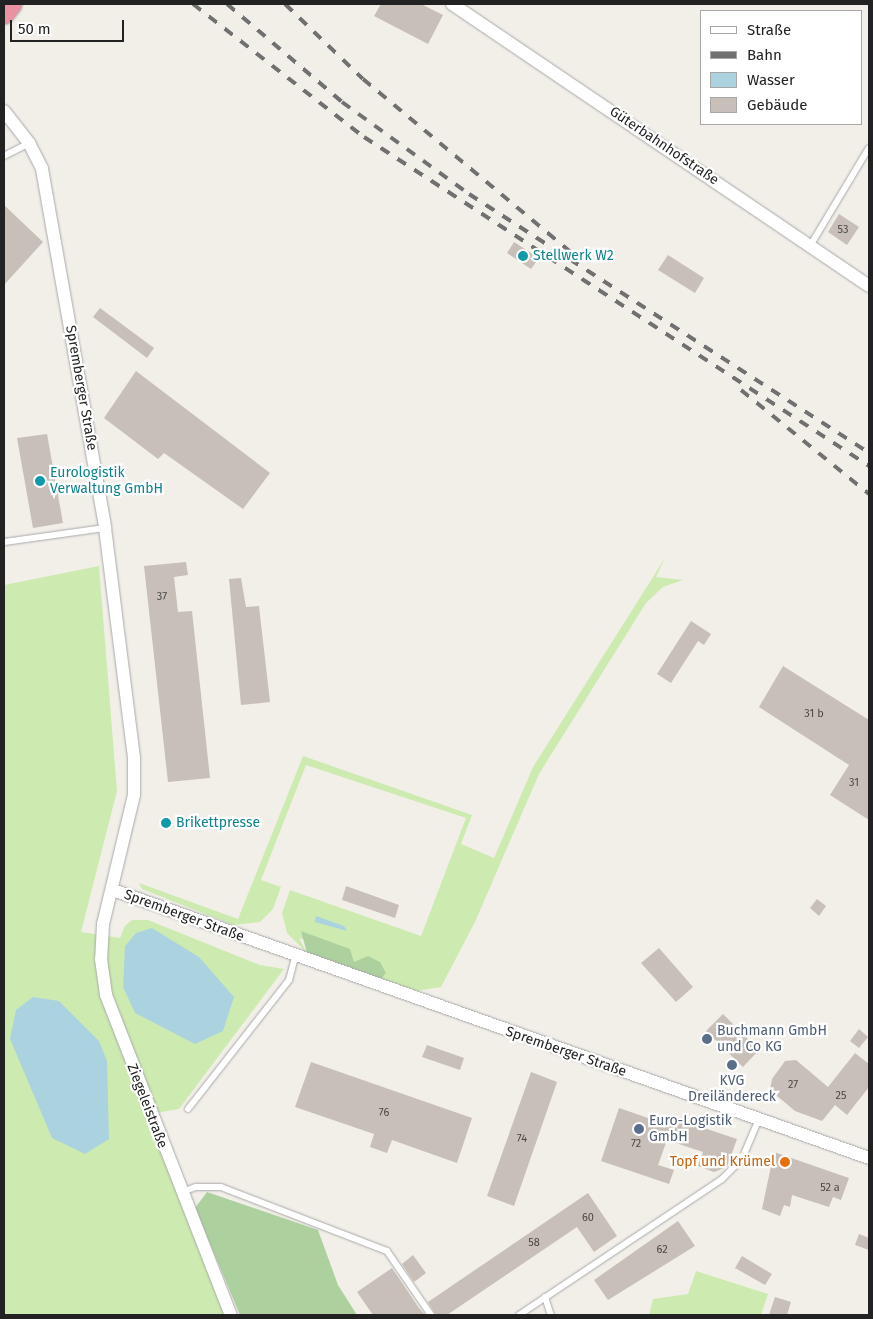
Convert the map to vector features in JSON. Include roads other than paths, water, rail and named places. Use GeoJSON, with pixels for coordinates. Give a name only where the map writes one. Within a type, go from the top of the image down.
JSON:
{"type":"FeatureCollection","features":[{"type":"Feature","properties":{"kind":"highway"},"geometry":{"type":"LineString","coordinates":[[4,13],[11,4]]}},
{"type":"Feature","properties":{"kind":"street","name":"Güterbahnhofstraße"},"geometry":{"type":"LineString","coordinates":[[456,5],[869,286]]}},
{"type":"Feature","properties":{"kind":"street","name":"Spremberger Straße"},"geometry":{"type":"LineString","coordinates":[[4,111],[29,143],[42,169],[105,528],[134,758],[134,795],[113,890],[296,958],[869,1158]]}},
{"type":"Feature","properties":{"kind":"street","name":"Ziegeleistraße"},"geometry":{"type":"LineString","coordinates":[[113,890],[103,924],[101,959],[106,994],[181,1193],[231,1315]]}},
{"type":"Feature","properties":{"kind":"lane"},"geometry":{"type":"LineString","coordinates":[[4,156],[29,143]]}},
{"type":"Feature","properties":{"kind":"lane"},"geometry":{"type":"LineString","coordinates":[[810,246],[869,148]]}},
{"type":"Feature","properties":{"kind":"lane"},"geometry":{"type":"LineString","coordinates":[[4,542],[105,528]]}},
{"type":"Feature","properties":{"kind":"lane"},"geometry":{"type":"LineString","coordinates":[[188,1109],[289,980],[296,958]]}},
{"type":"Feature","properties":{"kind":"lane"},"geometry":{"type":"LineString","coordinates":[[519,1315],[722,1179],[742,1159],[760,1119]]}},
{"type":"Feature","properties":{"kind":"lane"},"geometry":{"type":"LineString","coordinates":[[181,1193],[196,1187],[221,1187],[387,1251],[431,1315]]}},
{"type":"Feature","properties":{"kind":"lane"},"geometry":{"type":"LineString","coordinates":[[545,1297],[552,1315]]}},
{"type":"Feature","properties":{"kind":"water"},"geometry":{"type":"Polygon","coordinates":[[[316,916],[344,926],[347,931],[315,922],[316,916]]]}},
{"type":"Feature","properties":{"kind":"water"},"geometry":{"type":"Polygon","coordinates":[[[152,928],[199,957],[234,997],[223,1031],[195,1044],[135,1013],[123,987],[125,946],[136,933],[152,928]]]}},
{"type":"Feature","properties":{"kind":"water"},"geometry":{"type":"Polygon","coordinates":[[[33,997],[59,1001],[99,1041],[107,1061],[109,1139],[85,1154],[52,1138],[10,1039],[16,1010],[33,997]]]}},
{"type":"Feature","properties":{"kind":"railway"},"geometry":{"type":"LineString","coordinates":[[193,4],[364,137],[869,466]]}},
{"type":"Feature","properties":{"kind":"railway"},"geometry":{"type":"LineString","coordinates":[[227,4],[342,102],[469,194],[869,453]]}},
{"type":"Feature","properties":{"kind":"railway"},"geometry":{"type":"LineString","coordinates":[[285,4],[363,79],[578,258]]}},
{"type":"Feature","properties":{"kind":"railway"},"geometry":{"type":"LineString","coordinates":[[741,390],[869,494]]}},
{"type":"Feature","properties":{"kind":"place","name":"Stellwerk W2"},"geometry":{"type":"Point","coordinates":[523,256]}},
{"type":"Feature","properties":{"kind":"place","name":"Eurologistik Verwaltung GmbH"},"geometry":{"type":"Point","coordinates":[40,481]}},
{"type":"Feature","properties":{"kind":"place","name":"Brikettpresse"},"geometry":{"type":"Point","coordinates":[166,823]}},
{"type":"Feature","properties":{"kind":"place","name":"Buchmann GmbH und Co KG"},"geometry":{"type":"Point","coordinates":[707,1039]}},
{"type":"Feature","properties":{"kind":"place","name":"KVG Dreiländereck"},"geometry":{"type":"Point","coordinates":[732,1065]}},
{"type":"Feature","properties":{"kind":"place","name":"Euro-Logistik GmbH"},"geometry":{"type":"Point","coordinates":[639,1129]}},
{"type":"Feature","properties":{"kind":"place","name":"Topf und Krümel"},"geometry":{"type":"Point","coordinates":[785,1162]}}]}
